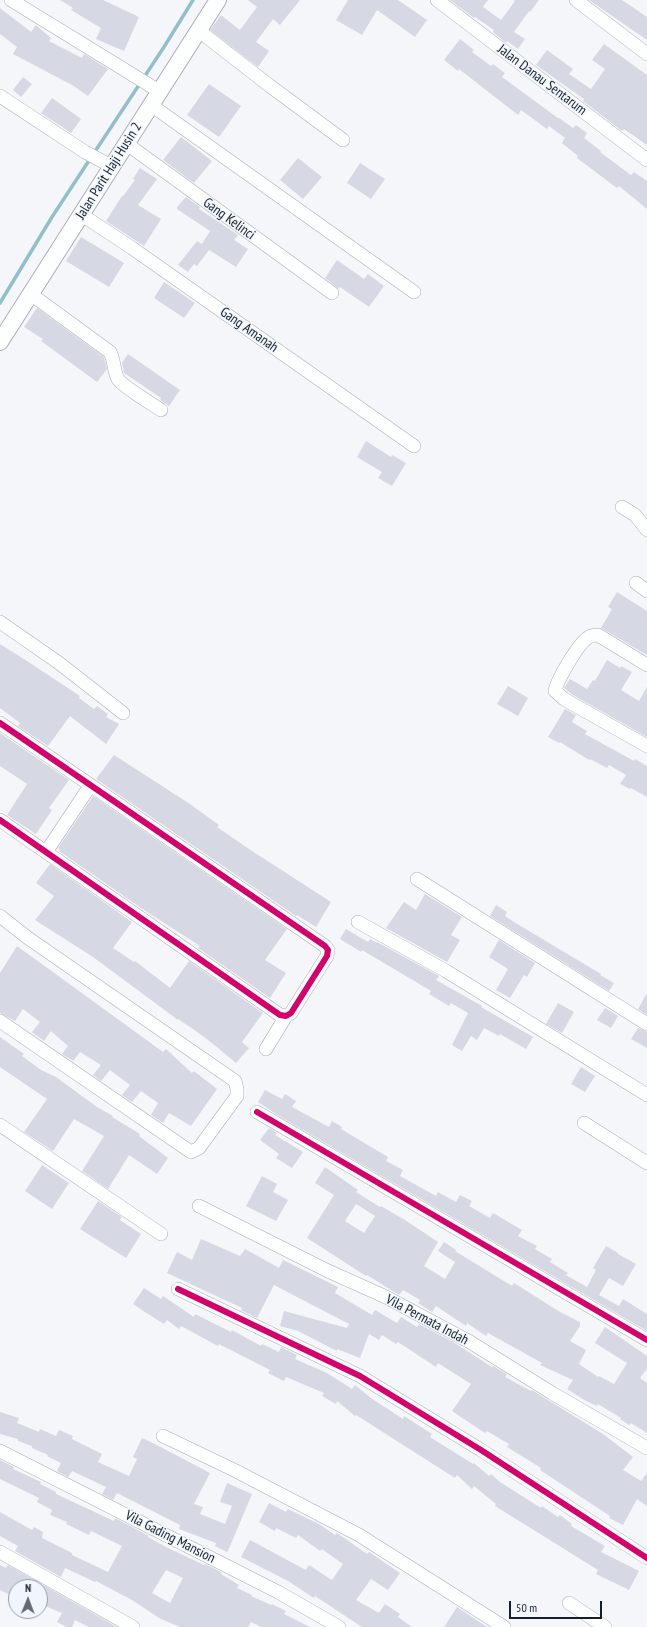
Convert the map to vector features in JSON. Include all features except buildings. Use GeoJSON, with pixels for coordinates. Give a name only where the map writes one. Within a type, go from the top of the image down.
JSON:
{"type":"FeatureCollection","features":[{"type":"Feature","properties":{"kind":"street"},"geometry":{"type":"LineString","coordinates":[[11,0],[134,74],[153,93],[414,292]]}},
{"type":"Feature","properties":{"kind":"street","name":"Jalan Parit Haji Husin 2"},"geometry":{"type":"LineString","coordinates":[[0,342],[32,295],[113,167],[153,93],[218,0]]}},
{"type":"Feature","properties":{"kind":"street","name":"Jalan Danau Sentarum"},"geometry":{"type":"LineString","coordinates":[[437,0],[647,160]]}},
{"type":"Feature","properties":{"kind":"street"},"geometry":{"type":"LineString","coordinates":[[576,0],[647,54]]}},
{"type":"Feature","properties":{"kind":"street"},"geometry":{"type":"LineString","coordinates":[[198,30],[343,140]]}},
{"type":"Feature","properties":{"kind":"street"},"geometry":{"type":"LineString","coordinates":[[0,96],[85,152],[113,167]]}},
{"type":"Feature","properties":{"kind":"street","name":"Gang Kelinci"},"geometry":{"type":"LineString","coordinates":[[126,144],[332,293]]}},
{"type":"Feature","properties":{"kind":"street","name":"Gang Amanah"},"geometry":{"type":"LineString","coordinates":[[82,215],[132,248],[414,446]]}},
{"type":"Feature","properties":{"kind":"street"},"geometry":{"type":"LineString","coordinates":[[32,295],[110,352],[113,358],[114,371],[119,381],[161,410]]}},
{"type":"Feature","properties":{"kind":"street"},"geometry":{"type":"LineString","coordinates":[[622,507],[635,515],[647,530]]}},
{"type":"Feature","properties":{"kind":"street"},"geometry":{"type":"LineString","coordinates":[[636,584],[647,591]]}},
{"type":"Feature","properties":{"kind":"street"},"geometry":{"type":"LineString","coordinates":[[0,622],[59,663],[124,713]]}},
{"type":"Feature","properties":{"kind":"street"},"geometry":{"type":"LineString","coordinates":[[647,665],[593,636],[579,645],[560,677],[555,691],[564,699],[647,746]]}},
{"type":"Feature","properties":{"kind":"street"},"geometry":{"type":"LineString","coordinates":[[0,724],[325,946],[328,950],[327,956],[291,1013],[286,1016],[266,1049]]}},
{"type":"Feature","properties":{"kind":"street"},"geometry":{"type":"LineString","coordinates":[[46,852],[90,786]]}},
{"type":"Feature","properties":{"kind":"street"},"geometry":{"type":"LineString","coordinates":[[0,820],[280,1015],[286,1016]]}},
{"type":"Feature","properties":{"kind":"street"},"geometry":{"type":"LineString","coordinates":[[417,879],[647,1024]]}},
{"type":"Feature","properties":{"kind":"street"},"geometry":{"type":"LineString","coordinates":[[0,1021],[191,1152],[199,1148],[237,1096],[238,1089],[235,1080],[1,918]]}},
{"type":"Feature","properties":{"kind":"street"},"geometry":{"type":"LineString","coordinates":[[358,922],[446,971],[647,1095]]}},
{"type":"Feature","properties":{"kind":"street"},"geometry":{"type":"LineString","coordinates":[[257,1112],[647,1340]]}},
{"type":"Feature","properties":{"kind":"street"},"geometry":{"type":"LineString","coordinates":[[584,1123],[647,1163]]}},
{"type":"Feature","properties":{"kind":"street"},"geometry":{"type":"LineString","coordinates":[[0,1125],[161,1234]]}},
{"type":"Feature","properties":{"kind":"street","name":"Vila Permata Indah"},"geometry":{"type":"LineString","coordinates":[[199,1206],[328,1271],[386,1298],[470,1342],[552,1393],[647,1448]]}},
{"type":"Feature","properties":{"kind":"street"},"geometry":{"type":"LineString","coordinates":[[178,1289],[360,1376],[481,1450],[647,1558]]}},
{"type":"Feature","properties":{"kind":"street"},"geometry":{"type":"LineString","coordinates":[[163,1436],[234,1470],[359,1535],[504,1627]]}},
{"type":"Feature","properties":{"kind":"street","name":"Vila Gading Mansion"},"geometry":{"type":"LineString","coordinates":[[0,1451],[278,1592],[339,1627]]}},
{"type":"Feature","properties":{"kind":"street"},"geometry":{"type":"LineString","coordinates":[[0,1552],[133,1627]]}},
{"type":"Feature","properties":{"kind":"street"},"geometry":{"type":"LineString","coordinates":[[569,1603],[605,1627]]}},
{"type":"Feature","properties":{"kind":"waterway"},"geometry":{"type":"LineString","coordinates":[[94,153],[193,0]]}},
{"type":"Feature","properties":{"kind":"waterway"},"geometry":{"type":"LineString","coordinates":[[0,303],[52,217],[90,159]]}},
{"type":"Feature","properties":{"kind":"cycle path"},"geometry":{"type":"LineString","coordinates":[[0,723],[325,946],[328,950],[327,956],[291,1013],[286,1016],[280,1015],[0,820]]}},
{"type":"Feature","properties":{"kind":"cycle path"},"geometry":{"type":"LineString","coordinates":[[257,1112],[647,1340]]}},
{"type":"Feature","properties":{"kind":"cycle path"},"geometry":{"type":"LineString","coordinates":[[178,1289],[360,1376],[481,1450],[647,1558]]}}]}
